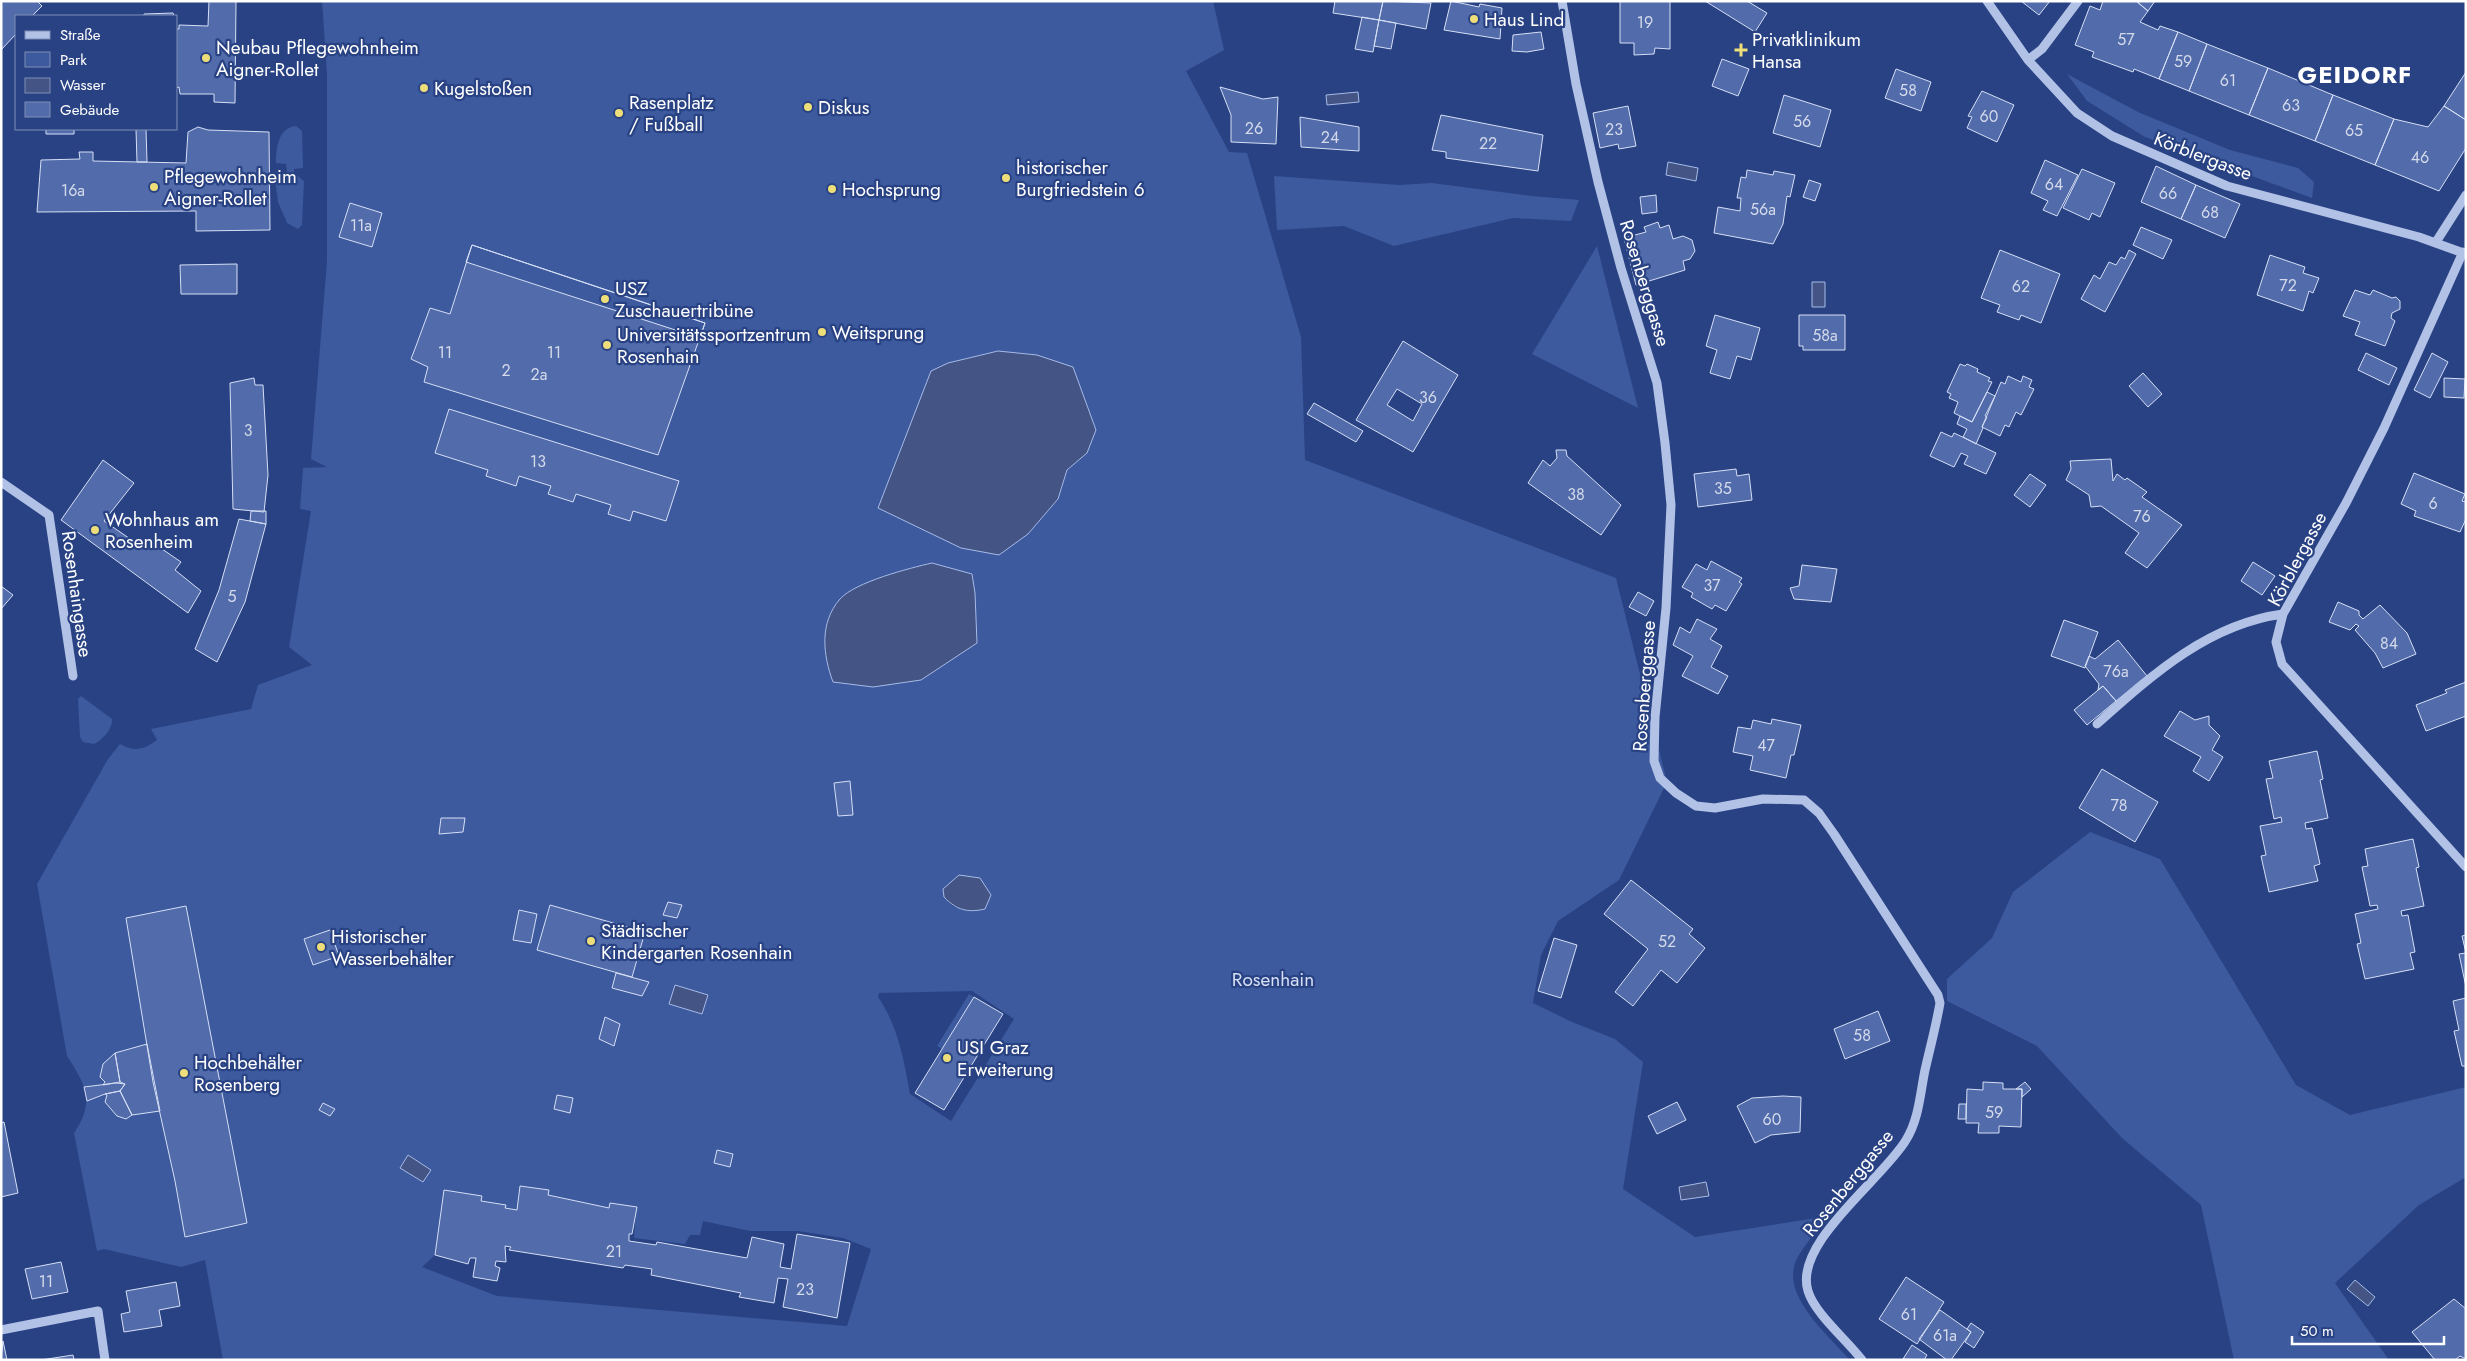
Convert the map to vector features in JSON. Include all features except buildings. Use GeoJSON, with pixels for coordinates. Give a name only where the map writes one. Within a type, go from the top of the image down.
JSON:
{"type":"FeatureCollection","features":[{"type":"Feature","properties":{"kind":"street","name":"Rosenberggasse"},"geometry":{"type":"LineString","coordinates":[[1562,1],[1576,84],[1598,182],[1621,268],[1652,362],[1664,434],[1671,505],[1666,608],[1655,717],[1654,761],[1660,778],[1676,793],[1696,806],[1716,808],[1763,799],[1804,800],[1819,813],[1864,877],[1938,994],[1940,1003],[1916,1120],[1906,1140],[1837,1219],[1811,1254],[1806,1271],[1808,1292],[1821,1313],[1862,1360]]}},
{"type":"Feature","properties":{"kind":"street","name":"Körblergasse"},"geometry":{"type":"LineString","coordinates":[[1987,1],[2028,60],[2077,113],[2112,136],[2227,186],[2436,242],[2464,253],[2380,436],[2346,503],[2284,614],[2276,642],[2282,664],[2466,867]]}},
{"type":"Feature","properties":{"kind":"street"},"geometry":{"type":"LineString","coordinates":[[2028,60],[2042,49],[2078,1]]}},
{"type":"Feature","properties":{"kind":"street"},"geometry":{"type":"LineString","coordinates":[[2436,242],[2466,194]]}},
{"type":"Feature","properties":{"kind":"street","name":"Rosenhaingasse"},"geometry":{"type":"LineString","coordinates":[[1,482],[49,515],[73,676]]}},
{"type":"Feature","properties":{"kind":"street"},"geometry":{"type":"LineString","coordinates":[[2097,724],[2139,687],[2201,642],[2235,625],[2260,617],[2284,614]]}},
{"type":"Feature","properties":{"kind":"street"},"geometry":{"type":"LineString","coordinates":[[1,1330],[98,1311],[105,1360]]}},
{"type":"Feature","properties":{"kind":"green space","name":"Rosenhain"},"geometry":{"type":"Polygon","coordinates":[[[322,1],[1213,1],[1224,50],[1186,71],[1229,152],[1247,153],[1301,337],[1305,460],[1616,578],[1667,782],[1619,880],[1558,921],[1541,955],[1533,1003],[1572,1022],[1615,1039],[1643,1062],[1623,1189],[1695,1237],[1829,1216],[1799,1255],[1794,1267],[1793,1280],[1803,1305],[1811,1317],[1850,1360],[223,1360],[205,1260],[181,1267],[104,1249],[97,1251],[74,1133],[81,1122],[84,1112],[85,1094],[79,1076],[67,1056],[37,884],[108,759],[120,744],[135,749],[143,748],[157,740],[151,729],[251,709],[258,685],[312,665],[289,647],[311,511],[300,509],[303,468],[327,467],[311,459],[327,261],[327,74],[322,1]],[[998,351],[948,363],[1028,534],[1058,500],[1067,470],[1087,453],[1037,355],[998,351]],[[914,567],[867,583],[840,598],[921,680],[977,643],[972,574],[953,570],[914,567]],[[959,875],[943,889],[944,897],[952,906],[961,909],[959,875]],[[972,991],[879,993],[878,997],[895,1031],[903,1056],[910,1094],[951,1121],[1014,1019],[972,991]],[[521,1186],[517,1210],[505,1208],[506,1205],[481,1201],[481,1196],[444,1190],[435,1255],[422,1267],[497,1296],[847,1326],[871,1249],[843,1238],[798,1231],[750,1231],[703,1221],[700,1235],[690,1235],[685,1244],[634,1238],[636,1207],[609,1208],[548,1195],[549,1190],[521,1186]]]}},
{"type":"Feature","properties":{"kind":"green space"},"geometry":{"type":"Polygon","coordinates":[[[2067,74],[2138,112],[2230,150],[2298,168],[2314,182],[2312,198],[2145,137],[2087,101],[2067,74]]]}},
{"type":"Feature","properties":{"kind":"green space"},"geometry":{"type":"Polygon","coordinates":[[[296,126],[302,131],[303,168],[294,169],[294,173],[304,181],[302,225],[298,229],[287,223],[278,202],[275,179],[287,171],[286,164],[276,163],[279,140],[285,131],[296,126]]]}},
{"type":"Feature","properties":{"kind":"green space"},"geometry":{"type":"Polygon","coordinates":[[[1274,176],[1399,185],[1432,183],[1531,196],[1579,200],[1571,221],[1513,218],[1394,246],[1344,226],[1277,230],[1274,176]]]}},
{"type":"Feature","properties":{"kind":"green space"},"geometry":{"type":"Polygon","coordinates":[[[1597,246],[1638,408],[1532,354],[1597,246]]]}},
{"type":"Feature","properties":{"kind":"green space"},"geometry":{"type":"Polygon","coordinates":[[[81,696],[112,719],[107,733],[94,744],[83,742],[80,737],[78,699],[81,696]]]}},
{"type":"Feature","properties":{"kind":"green space"},"geometry":{"type":"Polygon","coordinates":[[[2090,832],[2160,859],[2296,1085],[2350,1115],[2466,1087],[2466,1177],[2419,1205],[2335,1283],[2389,1360],[2234,1360],[2201,1205],[2122,1138],[2037,1046],[1947,1001],[1947,979],[1992,938],[2013,892],[2090,832]]]}},
{"type":"Feature","properties":{"kind":"green space"},"geometry":{"type":"Polygon","coordinates":[[[969,994],[974,997],[942,1049],[937,1046],[969,994]]]}},
{"type":"Feature","properties":{"kind":"water"},"geometry":{"type":"Polygon","coordinates":[[[1358,92],[1359,102],[1327,105],[1326,95],[1358,92]]]}},
{"type":"Feature","properties":{"kind":"water"},"geometry":{"type":"Polygon","coordinates":[[[1668,162],[1698,168],[1696,181],[1666,175],[1668,162]]]}},
{"type":"Feature","properties":{"kind":"water"},"geometry":{"type":"Polygon","coordinates":[[[1812,282],[1825,282],[1825,307],[1812,307],[1812,282]]]}},
{"type":"Feature","properties":{"kind":"water"},"geometry":{"type":"Polygon","coordinates":[[[998,351],[1037,355],[1073,367],[1096,430],[1087,453],[1067,470],[1058,499],[1028,534],[999,555],[961,548],[878,508],[931,371],[948,363],[998,351]]]}},
{"type":"Feature","properties":{"kind":"water"},"geometry":{"type":"Polygon","coordinates":[[[932,563],[972,574],[975,593],[977,643],[921,680],[873,687],[833,682],[827,661],[825,639],[829,618],[833,608],[840,599],[847,593],[870,581],[932,563]]]}},
{"type":"Feature","properties":{"kind":"water"},"geometry":{"type":"Polygon","coordinates":[[[959,875],[980,878],[991,895],[985,909],[973,911],[958,908],[944,897],[943,889],[959,875]]]}},
{"type":"Feature","properties":{"kind":"water"},"geometry":{"type":"Polygon","coordinates":[[[675,985],[708,995],[702,1014],[669,1004],[675,985]]]}},
{"type":"Feature","properties":{"kind":"water"},"geometry":{"type":"Polygon","coordinates":[[[408,1155],[431,1170],[423,1182],[400,1168],[408,1155]]]}},
{"type":"Feature","properties":{"kind":"water"},"geometry":{"type":"Polygon","coordinates":[[[1706,1182],[1709,1196],[1681,1200],[1679,1187],[1706,1182]]]}},
{"type":"Feature","properties":{"kind":"water"},"geometry":{"type":"Polygon","coordinates":[[[2355,1280],[2375,1297],[2368,1306],[2347,1289],[2355,1280]]]}},
{"type":"Feature","properties":{"kind":"place","name":"Haus Lind"},"geometry":{"type":"Point","coordinates":[1474,19]}},
{"type":"Feature","properties":{"kind":"place","name":"Privatklinikum Hansa"},"geometry":{"type":"Point","coordinates":[1741,50]}},
{"type":"Feature","properties":{"kind":"place","name":"Neubau Pflegewohnheim Aigner-Rollet"},"geometry":{"type":"Point","coordinates":[206,58]}},
{"type":"Feature","properties":{"kind":"place","name":"Kugelstoßen"},"geometry":{"type":"Point","coordinates":[424,88]}},
{"type":"Feature","properties":{"kind":"place","name":"Diskus"},"geometry":{"type":"Point","coordinates":[808,107]}},
{"type":"Feature","properties":{"kind":"place","name":"Rasenplatz / Fußball"},"geometry":{"type":"Point","coordinates":[619,113]}},
{"type":"Feature","properties":{"kind":"place","name":"historischer Burgfriedstein 6"},"geometry":{"type":"Point","coordinates":[1006,178]}},
{"type":"Feature","properties":{"kind":"place","name":"Pflegewohnheim Aigner-Rollet"},"geometry":{"type":"Point","coordinates":[154,187]}},
{"type":"Feature","properties":{"kind":"place","name":"Hochsprung"},"geometry":{"type":"Point","coordinates":[832,189]}},
{"type":"Feature","properties":{"kind":"place","name":"USZ Zuschauertribüne"},"geometry":{"type":"Point","coordinates":[605,299]}},
{"type":"Feature","properties":{"kind":"place","name":"Weitsprung"},"geometry":{"type":"Point","coordinates":[822,332]}},
{"type":"Feature","properties":{"kind":"place","name":"Universitätssportzentrum Rosenhain"},"geometry":{"type":"Point","coordinates":[607,345]}},
{"type":"Feature","properties":{"kind":"place","name":"Wohnhaus am Rosenheim"},"geometry":{"type":"Point","coordinates":[95,530]}},
{"type":"Feature","properties":{"kind":"place","name":"Städtischer Kindergarten Rosenhain"},"geometry":{"type":"Point","coordinates":[591,941]}},
{"type":"Feature","properties":{"kind":"place","name":"Historischer Wasserbehälter"},"geometry":{"type":"Point","coordinates":[321,947]}},
{"type":"Feature","properties":{"kind":"place","name":"USI Graz Erweiterung"},"geometry":{"type":"Point","coordinates":[947,1058]}},
{"type":"Feature","properties":{"kind":"place","name":"Hochbehälter Rosenberg"},"geometry":{"type":"Point","coordinates":[184,1073]}},
{"type":"Feature","properties":{"kind":"district","name":"GEIDORF"},"geometry":{"type":"Point","coordinates":[2355,74]}}]}
